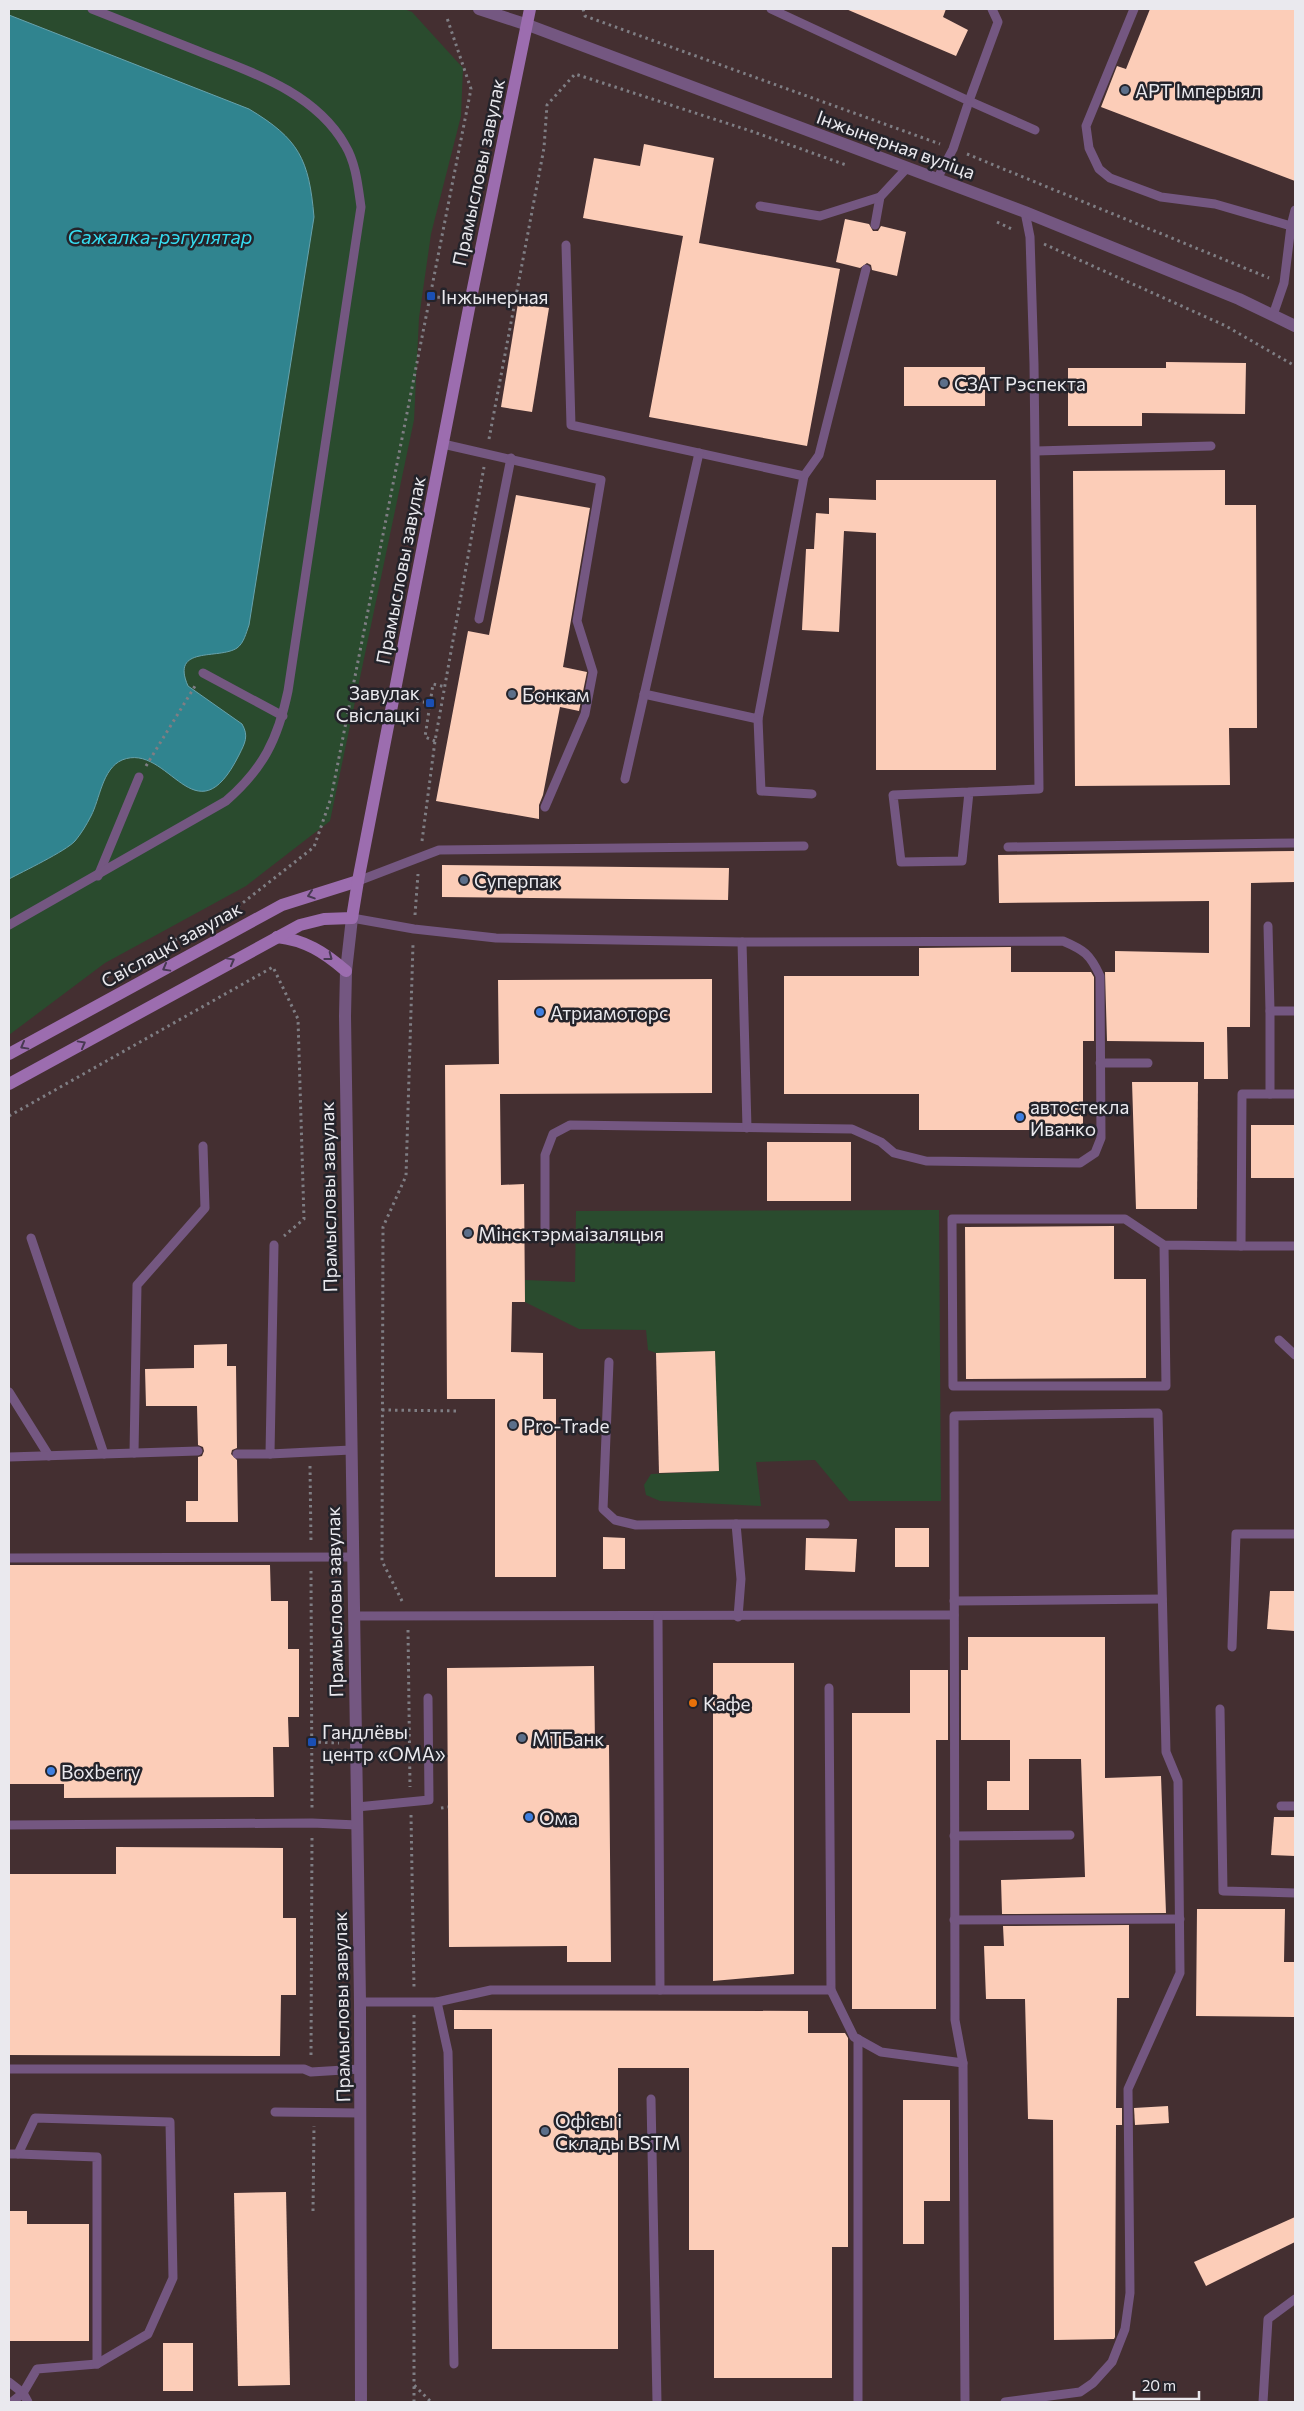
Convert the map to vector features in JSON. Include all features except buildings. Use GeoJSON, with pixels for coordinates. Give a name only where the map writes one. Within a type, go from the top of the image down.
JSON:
{"type":"FeatureCollection","features":[{"type":"Feature","properties":{"kind":"main road","name":"Прамысловы завулак"},"geometry":{"type":"LineString","coordinates":[[352,918],[470,303],[530,9]]}},
{"type":"Feature","properties":{"kind":"main road","name":"Свіслацкі завулак"},"geometry":{"type":"LineString","coordinates":[[9,1054],[282,905],[358,881]]}},
{"type":"Feature","properties":{"kind":"main road"},"geometry":{"type":"LineString","coordinates":[[9,1084],[300,925],[324,919],[352,918]]}},
{"type":"Feature","properties":{"kind":"main road"},"geometry":{"type":"LineString","coordinates":[[277,937],[298,940],[318,949],[346,971]]}},
{"type":"Feature","properties":{"kind":"street","name":"Інжынерная вуліца"},"geometry":{"type":"LineString","coordinates":[[479,9],[528,25],[906,169],[1025,212],[1239,299],[1295,326]]}},
{"type":"Feature","properties":{"kind":"street","name":"Прамысловы завулак"},"geometry":{"type":"LineString","coordinates":[[352,918],[346,971],[352,1556],[360,2002],[361,2402]]}},
{"type":"Feature","properties":{"kind":"lane"},"geometry":{"type":"LineString","coordinates":[[9,925],[202,816],[246,784],[263,762],[283,716],[358,237],[361,207],[357,176],[345,145],[325,119],[300,98],[267,79],[92,9]]}},
{"type":"Feature","properties":{"kind":"lane"},"geometry":{"type":"LineString","coordinates":[[771,9],[1036,130]]}},
{"type":"Feature","properties":{"kind":"lane"},"geometry":{"type":"LineString","coordinates":[[937,179],[953,149],[998,22],[992,9]]}},
{"type":"Feature","properties":{"kind":"lane"},"geometry":{"type":"LineString","coordinates":[[1134,9],[1086,126],[1089,148],[1098,169],[1110,178],[1161,197],[1216,204],[1290,226]]}},
{"type":"Feature","properties":{"kind":"lane"},"geometry":{"type":"LineString","coordinates":[[760,206],[820,216],[880,197],[906,169]]}},
{"type":"Feature","properties":{"kind":"lane"},"geometry":{"type":"LineString","coordinates":[[875,225],[880,197]]}},
{"type":"Feature","properties":{"kind":"lane"},"geometry":{"type":"LineString","coordinates":[[1273,315],[1284,283],[1290,226],[1295,210]]}},
{"type":"Feature","properties":{"kind":"lane"},"geometry":{"type":"LineString","coordinates":[[969,792],[962,861],[901,862],[893,795],[1039,789],[1036,451],[1030,237],[1025,212]]}},
{"type":"Feature","properties":{"kind":"lane"},"geometry":{"type":"LineString","coordinates":[[566,245],[570,425],[804,476]]}},
{"type":"Feature","properties":{"kind":"lane"},"geometry":{"type":"LineString","coordinates":[[812,794],[761,792],[758,719],[804,476],[819,455],[866,269]]}},
{"type":"Feature","properties":{"kind":"lane"},"geometry":{"type":"LineString","coordinates":[[443,444],[486,452],[601,480],[577,621],[593,672],[584,714],[545,808]]}},
{"type":"Feature","properties":{"kind":"lane"},"geometry":{"type":"LineString","coordinates":[[1036,451],[1210,446]]}},
{"type":"Feature","properties":{"kind":"lane"},"geometry":{"type":"LineString","coordinates":[[624,779],[699,453]]}},
{"type":"Feature","properties":{"kind":"lane"},"geometry":{"type":"LineString","coordinates":[[479,620],[511,458]]}},
{"type":"Feature","properties":{"kind":"lane"},"geometry":{"type":"LineString","coordinates":[[204,673],[283,716]]}},
{"type":"Feature","properties":{"kind":"lane"},"geometry":{"type":"LineString","coordinates":[[644,694],[758,719]]}},
{"type":"Feature","properties":{"kind":"lane"},"geometry":{"type":"LineString","coordinates":[[98,876],[139,777]]}},
{"type":"Feature","properties":{"kind":"lane"},"geometry":{"type":"LineString","coordinates":[[1008,847],[1295,843]]}},
{"type":"Feature","properties":{"kind":"lane"},"geometry":{"type":"LineString","coordinates":[[358,881],[439,850],[804,846]]}},
{"type":"Feature","properties":{"kind":"lane"},"geometry":{"type":"LineString","coordinates":[[352,918],[414,929],[496,938],[742,942],[1063,941],[1084,951],[1100,976],[1101,1138],[1095,1153],[1080,1163],[926,1161],[894,1152],[881,1142],[852,1129],[570,1124],[553,1134],[545,1155],[545,1229]]}},
{"type":"Feature","properties":{"kind":"lane"},"geometry":{"type":"LineString","coordinates":[[1268,926],[1270,1094]]}},
{"type":"Feature","properties":{"kind":"lane"},"geometry":{"type":"LineString","coordinates":[[742,942],[747,1128]]}},
{"type":"Feature","properties":{"kind":"lane"},"geometry":{"type":"LineString","coordinates":[[1270,1011],[1295,1011]]}},
{"type":"Feature","properties":{"kind":"lane"},"geometry":{"type":"LineString","coordinates":[[1100,1063],[1148,1063]]}},
{"type":"Feature","properties":{"kind":"lane"},"geometry":{"type":"LineString","coordinates":[[1241,1246],[1242,1094],[1295,1094]]}},
{"type":"Feature","properties":{"kind":"lane"},"geometry":{"type":"LineString","coordinates":[[134,1453],[138,1284],[205,1208],[203,1146]]}},
{"type":"Feature","properties":{"kind":"lane"},"geometry":{"type":"LineString","coordinates":[[1164,1245],[1166,1386],[953,1386],[952,1219],[1125,1220],[1164,1245],[1295,1246]]}},
{"type":"Feature","properties":{"kind":"lane"},"geometry":{"type":"LineString","coordinates":[[31,1238],[104,1454]]}},
{"type":"Feature","properties":{"kind":"lane"},"geometry":{"type":"LineString","coordinates":[[270,1454],[274,1245]]}},
{"type":"Feature","properties":{"kind":"lane"},"geometry":{"type":"LineString","coordinates":[[1279,1340],[1295,1355]]}},
{"type":"Feature","properties":{"kind":"lane"},"geometry":{"type":"LineString","coordinates":[[609,1362],[603,1509],[615,1520],[636,1524],[825,1524]]}},
{"type":"Feature","properties":{"kind":"lane"},"geometry":{"type":"LineString","coordinates":[[9,1392],[50,1456]]}},
{"type":"Feature","properties":{"kind":"lane"},"geometry":{"type":"LineString","coordinates":[[965,2402],[963,2063],[955,2020],[954,1416],[1158,1413],[1166,1752],[1178,1781],[1180,1973],[1128,2089],[1130,2293],[1124,2329],[1112,2362],[1093,2383],[1080,2392],[1004,2402]]}},
{"type":"Feature","properties":{"kind":"lane"},"geometry":{"type":"LineString","coordinates":[[237,1454],[351,1450]]}},
{"type":"Feature","properties":{"kind":"lane"},"geometry":{"type":"LineString","coordinates":[[9,1457],[198,1452]]}},
{"type":"Feature","properties":{"kind":"lane"},"geometry":{"type":"LineString","coordinates":[[736,1524],[741,1579],[738,1616]]}},
{"type":"Feature","properties":{"kind":"lane"},"geometry":{"type":"LineString","coordinates":[[1232,1647],[1236,1534],[1295,1534]]}},
{"type":"Feature","properties":{"kind":"lane"},"geometry":{"type":"LineString","coordinates":[[9,1558],[352,1556]]}},
{"type":"Feature","properties":{"kind":"lane"},"geometry":{"type":"LineString","coordinates":[[954,1601],[1162,1600]]}},
{"type":"Feature","properties":{"kind":"lane"},"geometry":{"type":"LineString","coordinates":[[354,1616],[954,1616]]}},
{"type":"Feature","properties":{"kind":"lane"},"geometry":{"type":"LineString","coordinates":[[658,1617],[660,1990]]}},
{"type":"Feature","properties":{"kind":"lane"},"geometry":{"type":"LineString","coordinates":[[829,1688],[831,1990],[854,2036],[881,2052],[963,2063]]}},
{"type":"Feature","properties":{"kind":"lane"},"geometry":{"type":"LineString","coordinates":[[357,1807],[429,1800],[428,1698]]}},
{"type":"Feature","properties":{"kind":"lane"},"geometry":{"type":"LineString","coordinates":[[1220,1709],[1223,1891],[1295,1893]]}},
{"type":"Feature","properties":{"kind":"lane"},"geometry":{"type":"LineString","coordinates":[[1281,1806],[1295,1806]]}},
{"type":"Feature","properties":{"kind":"lane"},"geometry":{"type":"LineString","coordinates":[[9,1825],[312,1823],[358,1825]]}},
{"type":"Feature","properties":{"kind":"lane"},"geometry":{"type":"LineString","coordinates":[[954,1836],[1070,1835]]}},
{"type":"Feature","properties":{"kind":"lane"},"geometry":{"type":"LineString","coordinates":[[954,1920],[1180,1919]]}},
{"type":"Feature","properties":{"kind":"lane"},"geometry":{"type":"LineString","coordinates":[[360,2002],[437,2002],[491,1990],[831,1990]]}},
{"type":"Feature","properties":{"kind":"lane"},"geometry":{"type":"LineString","coordinates":[[437,2002],[448,2052],[454,2364]]}},
{"type":"Feature","properties":{"kind":"lane"},"geometry":{"type":"LineString","coordinates":[[858,2039],[858,2402]]}},
{"type":"Feature","properties":{"kind":"lane"},"geometry":{"type":"LineString","coordinates":[[9,2069],[304,2069],[310,2072],[360,2068]]}},
{"type":"Feature","properties":{"kind":"lane"},"geometry":{"type":"LineString","coordinates":[[651,2099],[657,2402]]}},
{"type":"Feature","properties":{"kind":"lane"},"geometry":{"type":"LineString","coordinates":[[275,2112],[361,2113]]}},
{"type":"Feature","properties":{"kind":"lane"},"geometry":{"type":"LineString","coordinates":[[12,2402],[23,2393],[38,2369],[97,2364],[148,2334],[173,2278],[170,2122],[35,2118],[13,2154],[98,2157],[97,2364]]}},
{"type":"Feature","properties":{"kind":"lane"},"geometry":{"type":"LineString","coordinates":[[1263,2402],[1268,2319],[1295,2299]]}},
{"type":"Feature","properties":{"kind":"lane"},"geometry":{"type":"LineString","coordinates":[[9,2382],[23,2393],[28,2402]]}},
{"type":"Feature","properties":{"kind":"path"},"geometry":{"type":"LineString","coordinates":[[106,977],[240,905],[314,847],[330,798],[471,89],[447,18]]}},
{"type":"Feature","properties":{"kind":"path"},"geometry":{"type":"LineString","coordinates":[[414,2402],[414,2003],[409,1616],[382,1561],[383,1228],[406,1176],[414,929],[419,859],[435,741],[486,452],[544,148],[547,105],[575,74],[850,166]]}},
{"type":"Feature","properties":{"kind":"path"},"geometry":{"type":"LineString","coordinates":[[994,220],[1226,326],[1295,366]]}},
{"type":"Feature","properties":{"kind":"path"},"geometry":{"type":"LineString","coordinates":[[430,296],[470,303]]}},
{"type":"Feature","properties":{"kind":"path"},"geometry":{"type":"LineString","coordinates":[[139,777],[204,673]]}},
{"type":"Feature","properties":{"kind":"path"},"geometry":{"type":"LineString","coordinates":[[435,741],[425,737],[433,684],[446,687]]}},
{"type":"Feature","properties":{"kind":"path"},"geometry":{"type":"LineString","coordinates":[[9,1116],[273,968],[298,1019],[304,1219],[274,1245]]}},
{"type":"Feature","properties":{"kind":"path"},"geometry":{"type":"LineString","coordinates":[[382,1410],[460,1411]]}},
{"type":"Feature","properties":{"kind":"path"},"geometry":{"type":"LineString","coordinates":[[310,1684],[312,1742],[310,2072]]}},
{"type":"Feature","properties":{"kind":"path"},"geometry":{"type":"LineString","coordinates":[[312,1742],[355,1744]]}},
{"type":"Feature","properties":{"kind":"path"},"geometry":{"type":"LineString","coordinates":[[313,2211],[314,2113]]}},
{"type":"Feature","properties":{"kind":"path"},"geometry":{"type":"LineString","coordinates":[[414,2385],[431,2402]]}},
{"type":"Feature","properties":{"kind":"shaded area"},"geometry":{"type":"Polygon","coordinates":[[[9,9],[1295,9],[1295,2402],[9,2402],[9,9]]]}},
{"type":"Feature","properties":{"kind":"green space"},"geometry":{"type":"Polygon","coordinates":[[[9,9],[404,9],[412,12],[463,68],[461,116],[431,234],[419,318],[414,420],[330,821],[246,886],[105,963],[9,1035],[9,9]]]}},
{"type":"Feature","properties":{"kind":"green space"},"geometry":{"type":"Polygon","coordinates":[[[939,1210],[941,1501],[849,1501],[815,1460],[756,1462],[761,1506],[660,1501],[646,1495],[644,1485],[651,1474],[718,1471],[715,1351],[656,1353],[648,1350],[646,1330],[579,1329],[525,1302],[525,1280],[575,1282],[576,1211],[939,1210]]]}},
{"type":"Feature","properties":{"kind":"water","name":"Сажалка-рэгулятар"},"geometry":{"type":"Polygon","coordinates":[[[9,15],[249,109],[266,120],[280,130],[290,141],[304,165],[309,180],[314,217],[249,625],[243,641],[237,648],[191,659],[186,664],[184,673],[188,686],[242,724],[246,736],[243,747],[223,780],[209,790],[195,790],[154,764],[139,758],[122,760],[110,770],[102,785],[91,816],[75,841],[54,856],[9,879],[9,15]]]}},
{"type":"Feature","properties":{"kind":"place","name":"АРТ Імперыял"},"geometry":{"type":"Point","coordinates":[1125,90]}},
{"type":"Feature","properties":{"kind":"place","name":"Інжынерная"},"geometry":{"type":"Point","coordinates":[431,296]}},
{"type":"Feature","properties":{"kind":"place","name":"СЗАТ Рэспекта"},"geometry":{"type":"Point","coordinates":[944,383]}},
{"type":"Feature","properties":{"kind":"place","name":"Бонкам"},"geometry":{"type":"Point","coordinates":[512,694]}},
{"type":"Feature","properties":{"kind":"place","name":"Завулак Свіслацкі"},"geometry":{"type":"Point","coordinates":[430,703]}},
{"type":"Feature","properties":{"kind":"place","name":"Суперпак"},"geometry":{"type":"Point","coordinates":[464,880]}},
{"type":"Feature","properties":{"kind":"place","name":"Атриамоторс"},"geometry":{"type":"Point","coordinates":[540,1012]}},
{"type":"Feature","properties":{"kind":"place","name":"автостекла Иванко"},"geometry":{"type":"Point","coordinates":[1020,1117]}},
{"type":"Feature","properties":{"kind":"place","name":"Мінсктэрмаізаляцыя"},"geometry":{"type":"Point","coordinates":[468,1233]}},
{"type":"Feature","properties":{"kind":"place","name":"Pro-Trade"},"geometry":{"type":"Point","coordinates":[513,1425]}},
{"type":"Feature","properties":{"kind":"place","name":"Кафе"},"geometry":{"type":"Point","coordinates":[693,1703]}},
{"type":"Feature","properties":{"kind":"place","name":"МТБанк"},"geometry":{"type":"Point","coordinates":[522,1738]}},
{"type":"Feature","properties":{"kind":"place","name":"Гандлёвы центр «ОМА»"},"geometry":{"type":"Point","coordinates":[312,1742]}},
{"type":"Feature","properties":{"kind":"place","name":"Boxberry"},"geometry":{"type":"Point","coordinates":[51,1771]}},
{"type":"Feature","properties":{"kind":"place","name":"Ома"},"geometry":{"type":"Point","coordinates":[529,1817]}},
{"type":"Feature","properties":{"kind":"place","name":"Офісы і Склады BSTM"},"geometry":{"type":"Point","coordinates":[545,2131]}}]}
